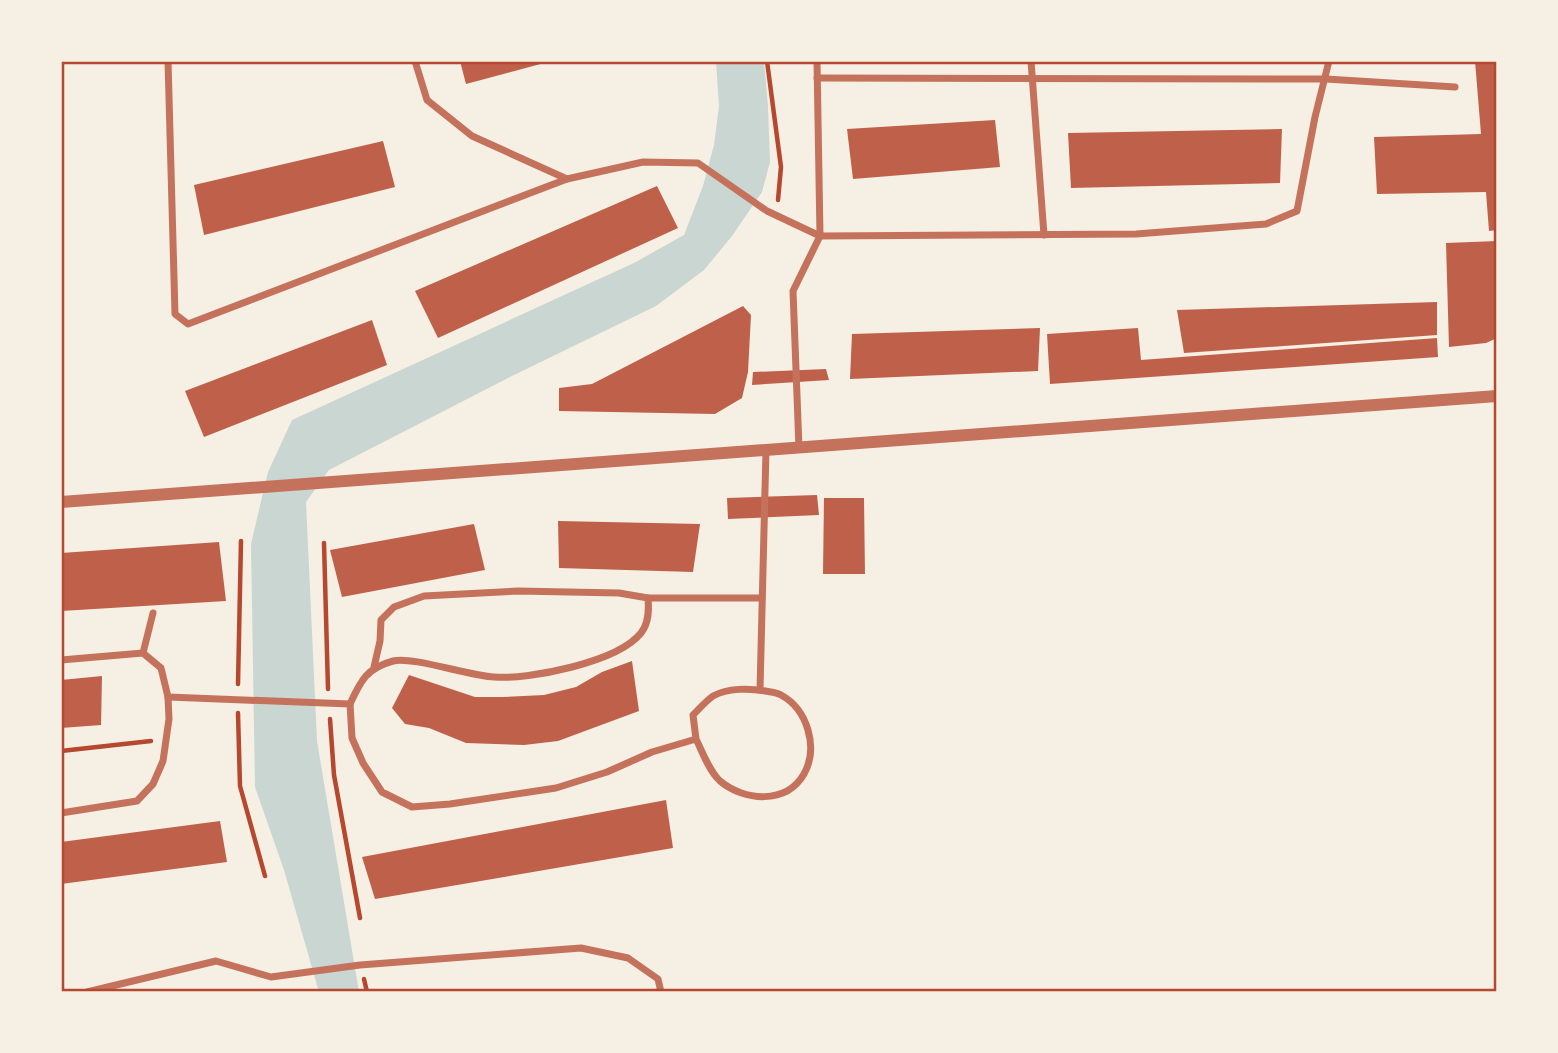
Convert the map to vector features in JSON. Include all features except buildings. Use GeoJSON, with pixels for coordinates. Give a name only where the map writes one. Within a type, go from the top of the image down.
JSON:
{"type":"FeatureCollection","features":[{"type":"Feature","properties":{"kind":"street"},"geometry":{"type":"LineString","coordinates":[[168,61],[175,314],[188,324],[567,179],[643,162],[698,163],[767,211],[820,236],[1136,234],[1266,224],[1297,211],[1329,61]]}},
{"type":"Feature","properties":{"kind":"street"},"geometry":{"type":"LineString","coordinates":[[415,61],[427,100],[472,136],[567,179]]}},
{"type":"Feature","properties":{"kind":"street"},"geometry":{"type":"LineString","coordinates":[[799,448],[793,291],[820,236],[817,61]]}},
{"type":"Feature","properties":{"kind":"street"},"geometry":{"type":"LineString","coordinates":[[1031,61],[1044,235]]}},
{"type":"Feature","properties":{"kind":"street"},"geometry":{"type":"LineString","coordinates":[[817,78],[1326,79],[1455,87]]}},
{"type":"Feature","properties":{"kind":"street"},"geometry":{"type":"LineString","coordinates":[[61,502],[1497,396]]}},
{"type":"Feature","properties":{"kind":"street"},"geometry":{"type":"LineString","coordinates":[[760,690],[766,450]]}},
{"type":"Feature","properties":{"kind":"street"},"geometry":{"type":"LineString","coordinates":[[696,739],[652,752],[607,772],[556,788],[412,807],[382,792],[363,763],[352,738],[350,704],[359,686],[374,667],[382,620],[394,607],[424,596],[518,591],[619,593],[648,597],[762,598]]}},
{"type":"Feature","properties":{"kind":"street"},"geometry":{"type":"LineString","coordinates":[[374,667],[397,660],[496,678],[562,669],[596,660],[627,646],[642,632],[649,615],[648,597]]}},
{"type":"Feature","properties":{"kind":"street"},"geometry":{"type":"LineString","coordinates":[[143,653],[153,613]]}},
{"type":"Feature","properties":{"kind":"street"},"geometry":{"type":"LineString","coordinates":[[61,660],[143,653],[161,668],[168,696],[169,719],[163,761],[153,784],[137,801],[61,813]]}},
{"type":"Feature","properties":{"kind":"street"},"geometry":{"type":"LineString","coordinates":[[747,688],[780,694],[803,714],[809,736],[810,756],[803,775],[786,792],[762,798],[737,792],[717,779],[696,739],[693,715],[713,696],[747,688]]}},
{"type":"Feature","properties":{"kind":"street"},"geometry":{"type":"LineString","coordinates":[[168,696],[350,704]]}},
{"type":"Feature","properties":{"kind":"street"},"geometry":{"type":"LineString","coordinates":[[90,991],[216,961],[271,977],[360,965],[581,948],[628,958],[659,979],[661,992]]}},
{"type":"Feature","properties":{"kind":"path"},"geometry":{"type":"LineString","coordinates":[[768,61],[781,167],[777,215]]}},
{"type":"Feature","properties":{"kind":"path"},"geometry":{"type":"LineString","coordinates":[[61,751],[166,740]]}},
{"type":"Feature","properties":{"kind":"shaded area"},"geometry":{"type":"Polygon","coordinates":[[[716,61],[764,61],[770,162],[762,192],[732,236],[704,270],[656,306],[329,470],[306,502],[317,741],[359,992],[319,992],[284,870],[255,787],[251,544],[268,472],[292,420],[634,263],[684,235],[703,186],[714,145],[719,106],[716,61]]]}}]}
